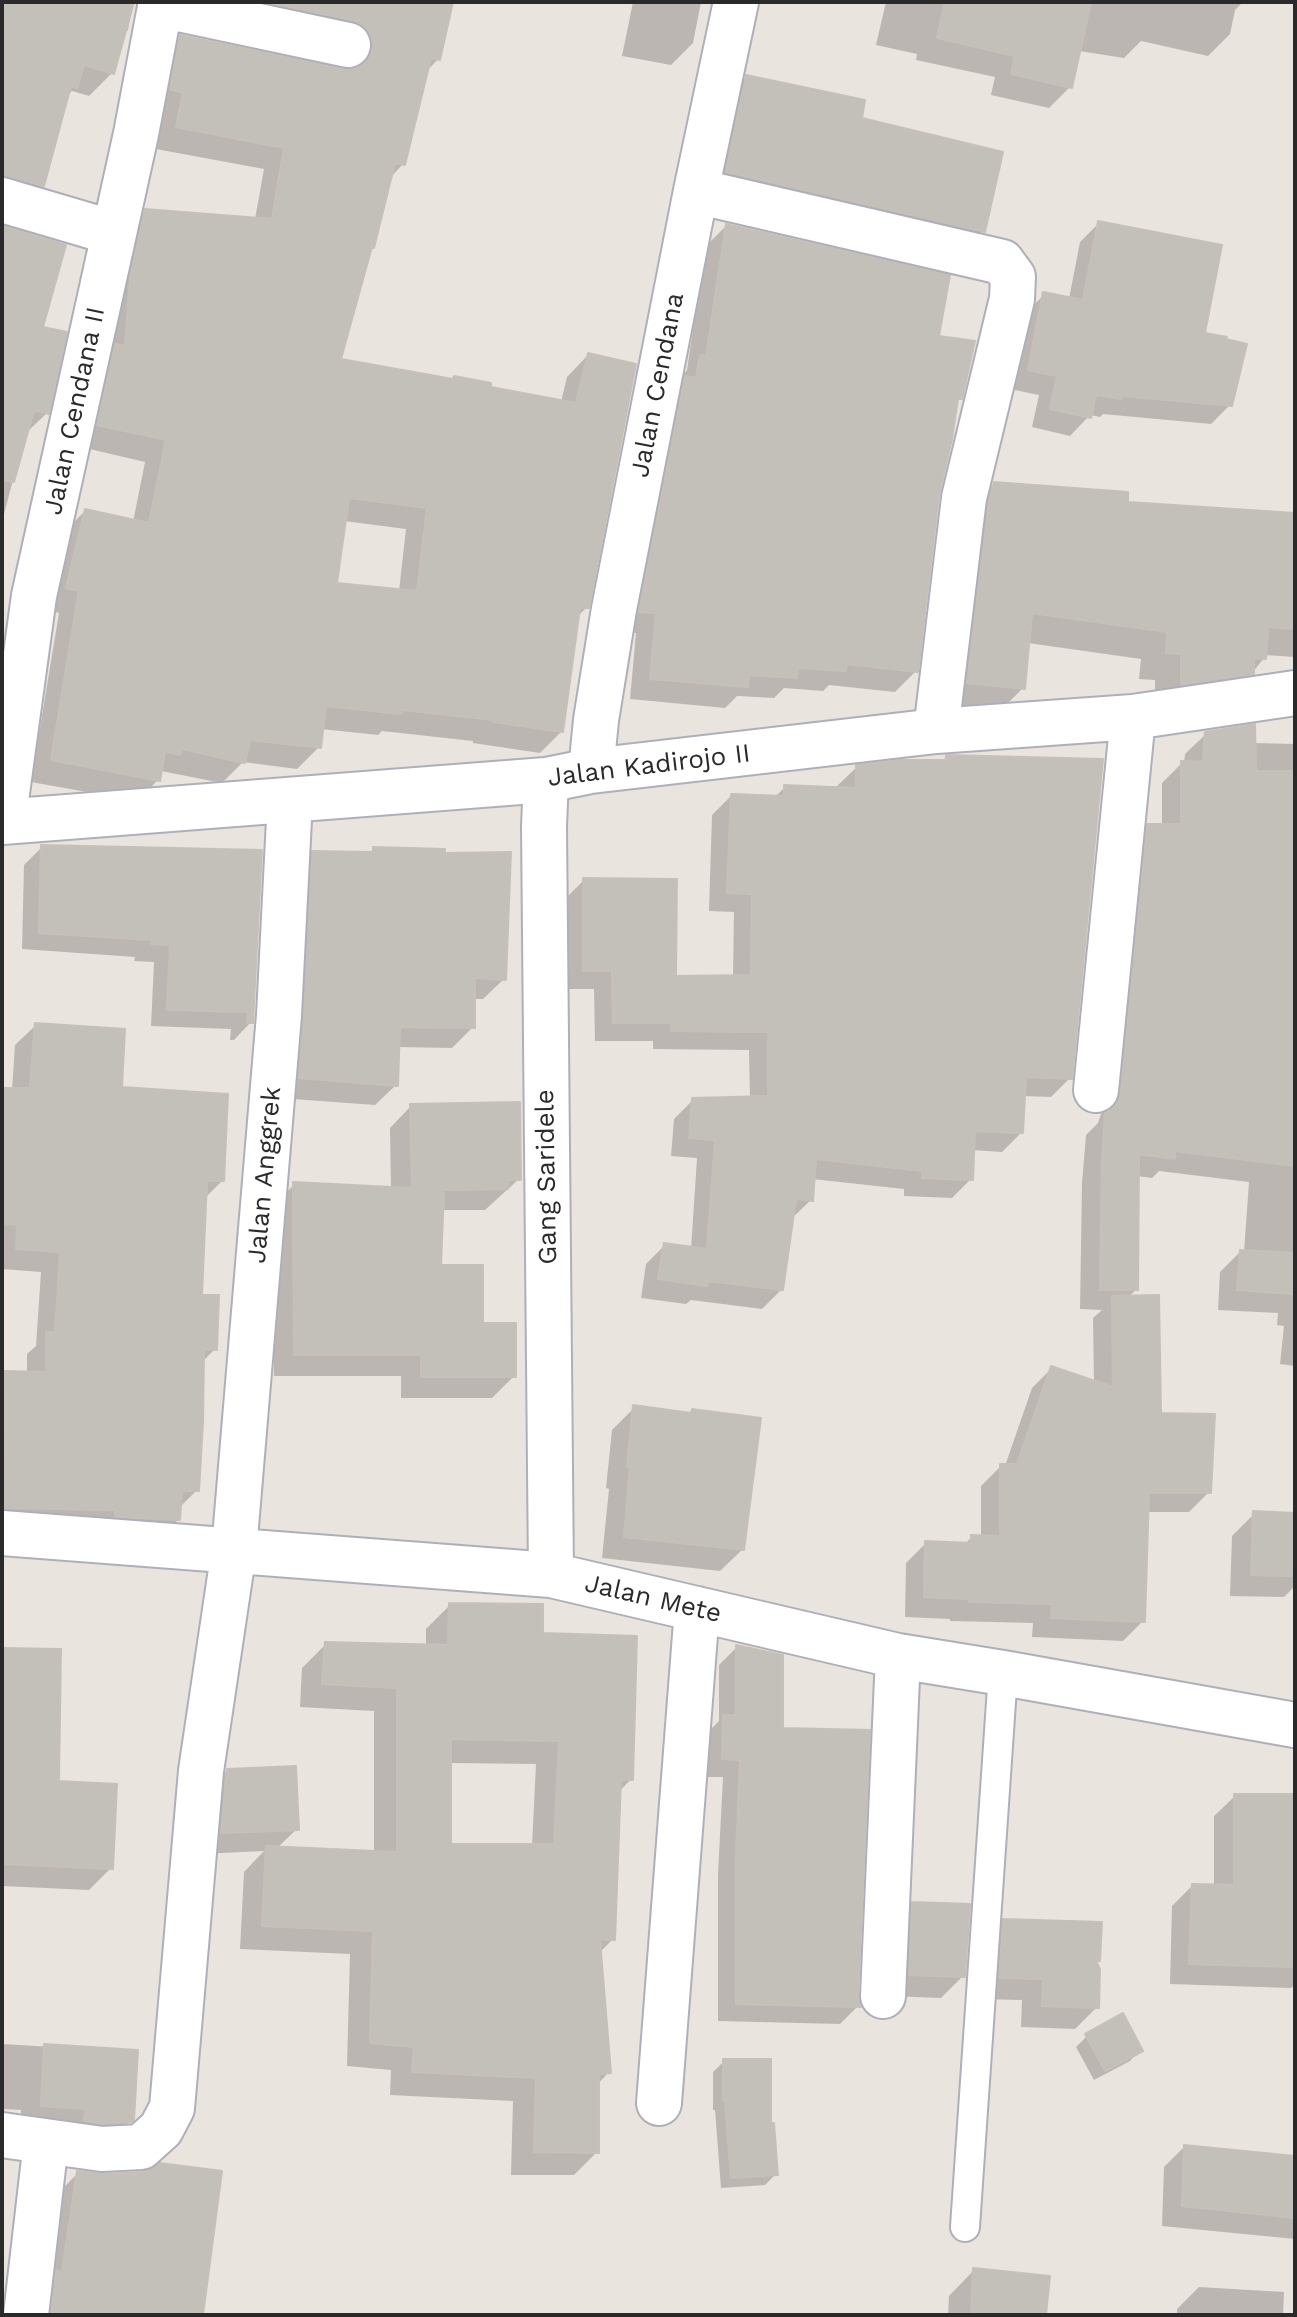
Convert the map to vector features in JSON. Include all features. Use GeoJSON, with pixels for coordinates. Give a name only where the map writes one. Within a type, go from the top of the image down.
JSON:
{"type":"FeatureCollection","features":[{"type":"Feature","properties":{"kind":"street","name":"Jalan Cendana"},"geometry":{"type":"LineString","coordinates":[[591,771],[614,609],[736,2]]}},
{"type":"Feature","properties":{"kind":"street"},"geometry":{"type":"LineString","coordinates":[[160,4],[348,45]]}},
{"type":"Feature","properties":{"kind":"street","name":"Jalan Cendana II"},"geometry":{"type":"LineString","coordinates":[[3,822],[34,596],[136,134],[160,4]]}},
{"type":"Feature","properties":{"kind":"street"},"geometry":{"type":"LineString","coordinates":[[696,191],[1002,262],[1013,277],[1012,299],[964,498],[936,731]]}},
{"type":"Feature","properties":{"kind":"street"},"geometry":{"type":"LineString","coordinates":[[2,200],[114,233]]}},
{"type":"Feature","properties":{"kind":"street","name":"Jalan Kadirojo II"},"geometry":{"type":"LineString","coordinates":[[3,822],[546,780],[591,771],[936,731],[1133,717],[1295,693]]}},
{"type":"Feature","properties":{"kind":"street"},"geometry":{"type":"LineString","coordinates":[[1096,1090],[1133,717]]}},
{"type":"Feature","properties":{"kind":"street","name":"Gang Saridele"},"geometry":{"type":"LineString","coordinates":[[546,780],[544,858],[551,1575]]}},
{"type":"Feature","properties":{"kind":"street","name":"Jalan Anggrek"},"geometry":{"type":"LineString","coordinates":[[46,2142],[102,2149],[141,2147],[161,2129],[172,2108],[201,1771],[234,1550],[279,1015],[290,800]]}},
{"type":"Feature","properties":{"kind":"street","name":"Jalan Mete"},"geometry":{"type":"LineString","coordinates":[[2,1533],[551,1575],[898,1656],[1295,1725]]}},
{"type":"Feature","properties":{"kind":"street"},"geometry":{"type":"LineString","coordinates":[[659,2103],[697,1609]]}},
{"type":"Feature","properties":{"kind":"street"},"geometry":{"type":"LineString","coordinates":[[883,1996],[898,1656]]}},
{"type":"Feature","properties":{"kind":"street"},"geometry":{"type":"LineString","coordinates":[[2,2135],[46,2142],[26,2315]]}},
{"type":"Feature","properties":{"kind":"lane"},"geometry":{"type":"LineString","coordinates":[[965,2227],[1003,1673]]}},
{"type":"Feature","properties":{"kind":"building"},"geometry":{"type":"Polygon","coordinates":[[[2,2],[134,2],[114,74],[84,65],[77,88],[71,86],[44,186],[2,176],[2,2]]]}},
{"type":"Feature","properties":{"kind":"building"},"geometry":{"type":"Polygon","coordinates":[[[266,2],[453,2],[440,60],[431,58],[405,165],[395,163],[341,359],[453,379],[454,376],[491,383],[491,387],[576,403],[588,353],[636,364],[589,608],[580,608],[563,732],[494,720],[326,706],[321,748],[250,740],[245,763],[182,749],[180,755],[165,751],[160,781],[51,760],[79,591],[66,588],[85,509],[149,523],[166,440],[97,425],[115,344],[125,346],[130,278],[145,209],[272,219],[284,148],[176,127],[183,93],[170,89],[180,35],[343,69],[356,68],[366,62],[372,51],[371,37],[365,27],[354,21],[266,2]],[[349,498],[337,583],[417,591],[427,508],[349,498]]]}},
{"type":"Feature","properties":{"kind":"building"},"geometry":{"type":"Polygon","coordinates":[[[945,2],[1091,2],[1072,88],[1011,74],[1015,56],[937,38],[945,2]]]}},
{"type":"Feature","properties":{"kind":"building"},"geometry":{"type":"Polygon","coordinates":[[[746,75],[865,100],[862,118],[1003,152],[985,232],[726,172],[746,75]]]}},
{"type":"Feature","properties":{"kind":"building"},"geometry":{"type":"Polygon","coordinates":[[[1098,221],[1222,245],[1205,333],[1247,344],[1232,406],[1096,395],[1091,418],[1050,409],[1057,376],[1028,370],[1043,292],[1083,300],[1098,221]]]}},
{"type":"Feature","properties":{"kind":"building"},"geometry":{"type":"Polygon","coordinates":[[[726,224],[950,275],[939,336],[975,341],[962,399],[958,399],[939,495],[918,672],[846,664],[846,671],[798,668],[797,678],[749,675],[748,687],[650,679],[656,613],[639,612],[685,376],[696,378],[700,355],[706,356],[726,224]]]}},
{"type":"Feature","properties":{"kind":"building"},"geometry":{"type":"Polygon","coordinates":[[[2,226],[66,245],[43,327],[67,332],[49,414],[34,410],[14,482],[2,480],[2,226]]]}},
{"type":"Feature","properties":{"kind":"building"},"geometry":{"type":"Polygon","coordinates":[[[994,482],[1128,492],[1128,502],[1295,513],[1295,629],[1268,627],[1266,659],[1254,658],[1254,674],[1181,685],[1181,654],[1166,653],[1167,632],[1032,613],[1025,689],[967,683],[994,482]]]}},
{"type":"Feature","properties":{"kind":"building"},"geometry":{"type":"Polygon","coordinates":[[[1255,724],[1256,771],[1295,771],[1295,1166],[1175,1151],[1175,1159],[1139,1154],[1138,1290],[1100,1290],[1105,1113],[1116,1105],[1121,1092],[1147,824],[1181,824],[1181,761],[1203,762],[1205,732],[1255,724]]]}},
{"type":"Feature","properties":{"kind":"building"},"geometry":{"type":"Polygon","coordinates":[[[946,755],[1103,759],[1072,1079],[1026,1077],[1023,1133],[975,1131],[973,1180],[922,1178],[922,1171],[816,1159],[813,1201],[796,1199],[783,1290],[708,1281],[707,1286],[658,1279],[664,1243],[707,1249],[715,1140],[689,1138],[692,1098],[768,1096],[768,1032],[671,1031],[672,1023],[613,1023],[612,971],[583,971],[583,878],[677,879],[676,976],[751,975],[752,894],[727,893],[731,794],[784,796],[784,785],[856,788],[856,765],[900,760],[946,760],[946,755]]]}},
{"type":"Feature","properties":{"kind":"building"},"geometry":{"type":"Polygon","coordinates":[[[41,845],[262,850],[253,1023],[247,1023],[248,1012],[167,1010],[170,945],[151,944],[151,940],[39,933],[41,845]]]}},
{"type":"Feature","properties":{"kind":"building"},"geometry":{"type":"Polygon","coordinates":[[[373,847],[445,849],[445,853],[511,852],[506,980],[475,978],[475,1028],[400,1027],[398,1086],[299,1078],[312,851],[373,852],[373,847]]]}},
{"type":"Feature","properties":{"kind":"building"},"geometry":{"type":"Polygon","coordinates":[[[35,1023],[125,1029],[122,1087],[228,1094],[224,1181],[207,1181],[202,1295],[219,1295],[217,1350],[204,1349],[199,1491],[182,1491],[180,1520],[115,1517],[115,1510],[3,1508],[5,1371],[46,1372],[46,1332],[55,1332],[60,1252],[16,1249],[17,1225],[2,1223],[2,1088],[30,1088],[35,1023]]]}},
{"type":"Feature","properties":{"kind":"building"},"geometry":{"type":"Polygon","coordinates":[[[520,1102],[521,1180],[508,1180],[508,1189],[444,1190],[441,1265],[483,1265],[483,1323],[516,1323],[516,1377],[421,1377],[421,1355],[294,1355],[293,1182],[412,1188],[410,1104],[520,1102]]]}},
{"type":"Feature","properties":{"kind":"building"},"geometry":{"type":"Polygon","coordinates":[[[1240,1250],[1295,1253],[1295,1294],[1237,1290],[1240,1250]]]}},
{"type":"Feature","properties":{"kind":"building"},"geometry":{"type":"Polygon","coordinates":[[[1159,1295],[1161,1413],[1215,1414],[1211,1493],[1149,1493],[1145,1622],[1051,1618],[1052,1604],[969,1602],[969,1599],[924,1597],[925,1541],[971,1543],[971,1535],[1000,1536],[1000,1464],[1017,1464],[1051,1366],[1113,1387],[1112,1296],[1159,1295]]]}},
{"type":"Feature","properties":{"kind":"building"},"geometry":{"type":"Polygon","coordinates":[[[633,1405],[761,1418],[744,1550],[624,1537],[633,1405]]]}},
{"type":"Feature","properties":{"kind":"building"},"geometry":{"type":"Polygon","coordinates":[[[1253,1511],[1295,1513],[1295,1576],[1251,1575],[1253,1511]]]}},
{"type":"Feature","properties":{"kind":"building"},"geometry":{"type":"Polygon","coordinates":[[[449,1603],[543,1604],[543,1633],[637,1636],[633,1780],[621,1780],[615,1940],[600,1940],[611,2073],[599,2074],[599,2153],[534,2152],[536,2078],[412,2072],[414,2047],[370,2043],[373,1931],[262,1926],[266,1846],[397,1852],[397,1688],[322,1684],[325,1642],[448,1645],[449,1603]],[[451,1739],[451,1844],[554,1844],[559,1741],[451,1739]]]}},
{"type":"Feature","properties":{"kind":"building"},"geometry":{"type":"Polygon","coordinates":[[[736,1645],[783,1655],[783,1728],[870,1730],[858,1995],[861,2007],[736,2004],[736,1855],[740,1760],[722,1759],[723,1715],[736,1715],[736,1645]]]}},
{"type":"Feature","properties":{"kind":"building"},"geometry":{"type":"Polygon","coordinates":[[[2,1648],[61,1649],[59,1781],[117,1784],[113,1869],[2,1864],[2,1648]]]}},
{"type":"Feature","properties":{"kind":"building"},"geometry":{"type":"Polygon","coordinates":[[[296,1766],[299,1830],[221,1833],[227,1769],[296,1766]]]}},
{"type":"Feature","properties":{"kind":"building"},"geometry":{"type":"Polygon","coordinates":[[[1234,1794],[1295,1794],[1295,1967],[1189,1964],[1192,1884],[1234,1885],[1234,1794]]]}},
{"type":"Feature","properties":{"kind":"building"},"geometry":{"type":"Polygon","coordinates":[[[912,1902],[970,1904],[965,1977],[909,1975],[912,1902]]]}},
{"type":"Feature","properties":{"kind":"building"},"geometry":{"type":"Polygon","coordinates":[[[1003,1919],[1102,1922],[1100,1961],[1096,1961],[1100,1969],[1099,2008],[1042,2006],[1043,1979],[999,1978],[1003,1919]]]}},
{"type":"Feature","properties":{"kind":"building"},"geometry":{"type":"Polygon","coordinates":[[[1123,2013],[1143,2051],[1105,2071],[1085,2034],[1123,2013]]]}},
{"type":"Feature","properties":{"kind":"building"},"geometry":{"type":"Polygon","coordinates":[[[44,2044],[138,2050],[134,2120],[103,2124],[84,2121],[86,2109],[41,2106],[44,2044]]]}},
{"type":"Feature","properties":{"kind":"building"},"geometry":{"type":"Polygon","coordinates":[[[723,2059],[771,2059],[771,2124],[774,2123],[778,2175],[731,2178],[723,2100],[723,2059]]]}},
{"type":"Feature","properties":{"kind":"building"},"geometry":{"type":"Polygon","coordinates":[[[1184,2145],[1295,2156],[1295,2218],[1182,2206],[1184,2145]]]}},
{"type":"Feature","properties":{"kind":"building"},"geometry":{"type":"Polygon","coordinates":[[[160,2163],[222,2171],[203,2315],[51,2315],[56,2270],[62,2272],[77,2171],[103,2174],[142,2172],[160,2163]]]}},
{"type":"Feature","properties":{"kind":"building"},"geometry":{"type":"Polygon","coordinates":[[[973,2268],[1050,2276],[1046,2315],[971,2315],[973,2268]]]}}]}
